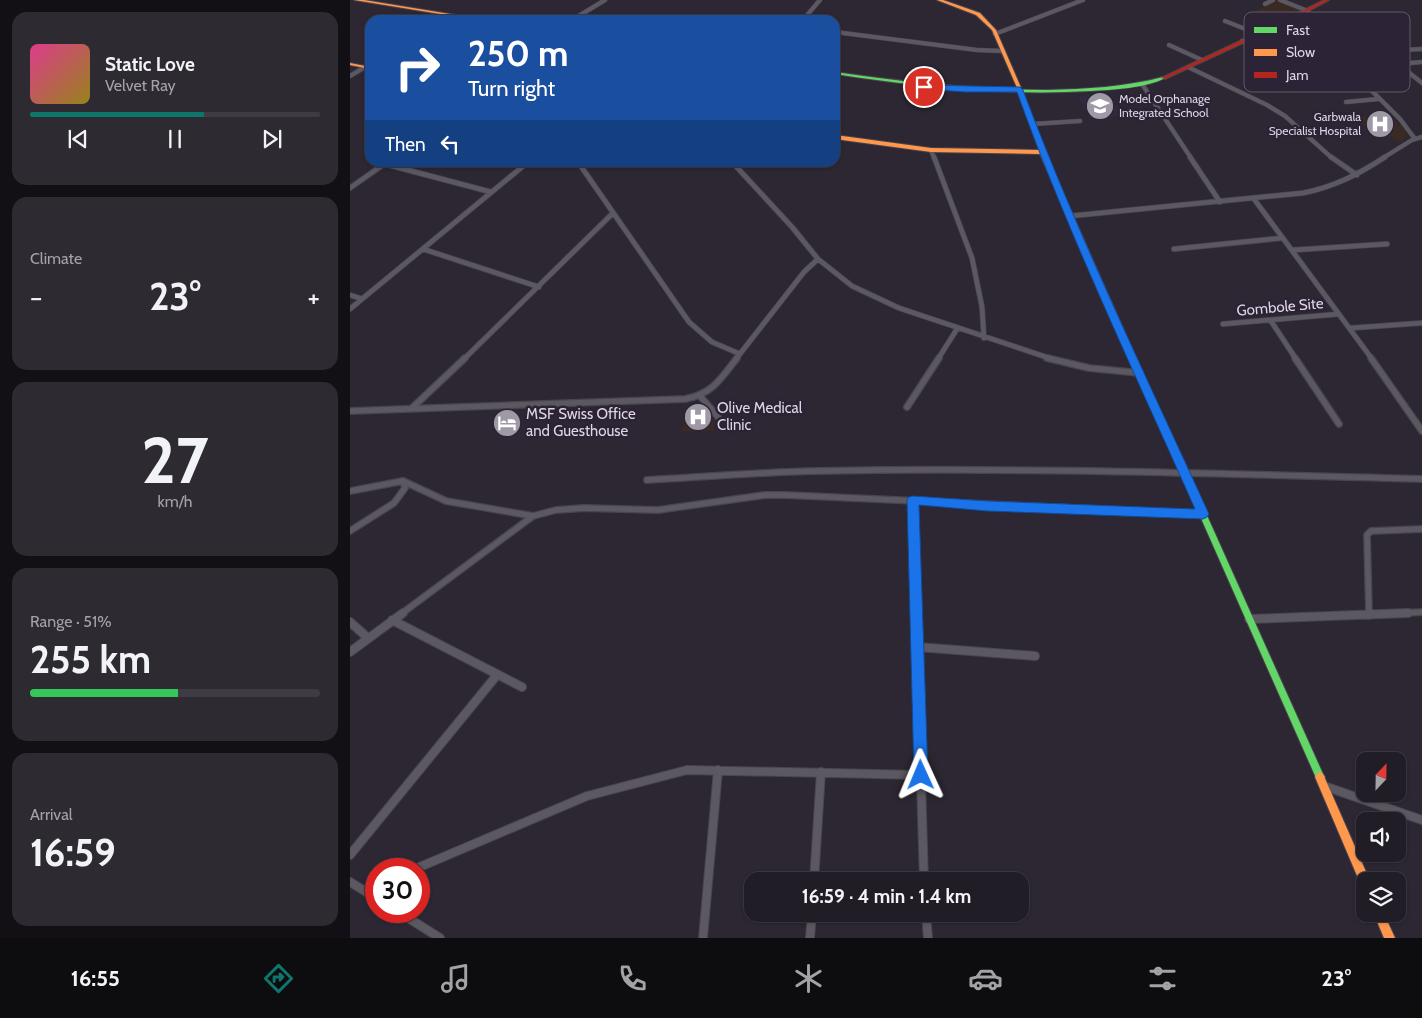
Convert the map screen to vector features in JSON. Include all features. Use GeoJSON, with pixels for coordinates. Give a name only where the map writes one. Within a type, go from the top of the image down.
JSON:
{"type":"FeatureCollection","features":[{"type":"Feature","properties":{"kind":"street"},"geometry":{"type":"LineString","coordinates":[[356,0],[453,15]]}},
{"type":"Feature","properties":{"kind":"street"},"geometry":{"type":"LineString","coordinates":[[580,15],[605,0]]}},
{"type":"Feature","properties":{"kind":"street"},"geometry":{"type":"LineString","coordinates":[[807,15],[820,0]]}},
{"type":"Feature","properties":{"kind":"street"},"geometry":{"type":"LineString","coordinates":[[939,0],[978,14],[987,21],[995,34],[1020,91],[1042,152],[1186,473],[1361,872]]}},
{"type":"Feature","properties":{"kind":"street"},"geometry":{"type":"LineString","coordinates":[[995,34],[1083,0]]}},
{"type":"Feature","properties":{"kind":"street"},"geometry":{"type":"LineString","coordinates":[[1265,4],[1273,0]]}},
{"type":"Feature","properties":{"kind":"street"},"geometry":{"type":"LineString","coordinates":[[1280,0],[1308,11],[1328,0]]}},
{"type":"Feature","properties":{"kind":"street"},"geometry":{"type":"LineString","coordinates":[[1225,21],[1244,28]]}},
{"type":"Feature","properties":{"kind":"street"},"geometry":{"type":"LineString","coordinates":[[840,33],[976,50],[1003,51]]}},
{"type":"Feature","properties":{"kind":"street"},"geometry":{"type":"LineString","coordinates":[[840,74],[924,87],[965,90],[1093,90],[1142,84],[1188,67],[1242,41]]}},
{"type":"Feature","properties":{"kind":"street"},"geometry":{"type":"LineString","coordinates":[[1169,45],[1202,60]]}},
{"type":"Feature","properties":{"kind":"street"},"geometry":{"type":"LineString","coordinates":[[350,64],[365,67]]}},
{"type":"Feature","properties":{"kind":"street"},"geometry":{"type":"LineString","coordinates":[[1188,67],[1267,105],[1285,116],[1335,161],[1357,175]]}},
{"type":"Feature","properties":{"kind":"street"},"geometry":{"type":"LineString","coordinates":[[350,76],[365,69]]}},
{"type":"Feature","properties":{"kind":"street"},"geometry":{"type":"LineString","coordinates":[[1410,74],[1422,83]]}},
{"type":"Feature","properties":{"kind":"street"},"geometry":{"type":"LineString","coordinates":[[1142,84],[1220,202]]}},
{"type":"Feature","properties":{"kind":"street"},"geometry":{"type":"LineString","coordinates":[[1372,92],[1400,119],[1415,139]]}},
{"type":"Feature","properties":{"kind":"street"},"geometry":{"type":"LineString","coordinates":[[1346,102],[1378,99]]}},
{"type":"Feature","properties":{"kind":"street"},"geometry":{"type":"LineString","coordinates":[[1033,124],[1080,121]]}},
{"type":"Feature","properties":{"kind":"street"},"geometry":{"type":"LineString","coordinates":[[1070,216],[1254,199],[1322,189],[1357,175],[1415,139],[1422,137]]}},
{"type":"Feature","properties":{"kind":"street"},"geometry":{"type":"LineString","coordinates":[[840,138],[931,150],[1042,152]]}},
{"type":"Feature","properties":{"kind":"street"},"geometry":{"type":"LineString","coordinates":[[931,150],[972,258],[982,307],[984,338]]}},
{"type":"Feature","properties":{"kind":"street"},"geometry":{"type":"LineString","coordinates":[[351,186],[381,167]]}},
{"type":"Feature","properties":{"kind":"street"},"geometry":{"type":"LineString","coordinates":[[397,167],[491,192]]}},
{"type":"Feature","properties":{"kind":"street"},"geometry":{"type":"LineString","coordinates":[[350,309],[522,167]]}},
{"type":"Feature","properties":{"kind":"street"},"geometry":{"type":"LineString","coordinates":[[581,167],[689,322],[705,339],[725,350],[740,354]]}},
{"type":"Feature","properties":{"kind":"street"},"geometry":{"type":"LineString","coordinates":[[737,167],[792,227],[818,259],[852,286],[899,308],[1036,355],[1089,368],[1140,373]]}},
{"type":"Feature","properties":{"kind":"street"},"geometry":{"type":"LineString","coordinates":[[1254,199],[1351,328],[1422,431]]}},
{"type":"Feature","properties":{"kind":"street"},"geometry":{"type":"LineString","coordinates":[[411,409],[539,287],[613,213]]}},
{"type":"Feature","properties":{"kind":"street"},"geometry":{"type":"LineString","coordinates":[[1174,249],[1283,238]]}},
{"type":"Feature","properties":{"kind":"street"},"geometry":{"type":"LineString","coordinates":[[1293,250],[1387,244]]}},
{"type":"Feature","properties":{"kind":"street"},"geometry":{"type":"LineString","coordinates":[[423,249],[539,287]]}},
{"type":"Feature","properties":{"kind":"street"},"geometry":{"type":"LineString","coordinates":[[350,411],[676,400],[700,396],[716,385],[804,272],[818,259]]}},
{"type":"Feature","properties":{"kind":"street"},"geometry":{"type":"LineString","coordinates":[[350,295],[362,299]]}},
{"type":"Feature","properties":{"kind":"street","name":"Gombole Site"},"geometry":{"type":"LineString","coordinates":[[1223,324],[1339,314]]}},
{"type":"Feature","properties":{"kind":"street"},"geometry":{"type":"LineString","coordinates":[[1271,321],[1339,424]]}},
{"type":"Feature","properties":{"kind":"street"},"geometry":{"type":"LineString","coordinates":[[1351,328],[1422,323]]}},
{"type":"Feature","properties":{"kind":"street"},"geometry":{"type":"LineString","coordinates":[[907,407],[956,329]]}},
{"type":"Feature","properties":{"kind":"street"},"geometry":{"type":"LineString","coordinates":[[700,396],[718,417]]}},
{"type":"Feature","properties":{"kind":"street"},"geometry":{"type":"LineString","coordinates":[[647,480],[817,471],[1186,473],[1422,480]]}},
{"type":"Feature","properties":{"kind":"street"},"geometry":{"type":"LineString","coordinates":[[350,491],[403,481],[446,501],[533,516]]}},
{"type":"Feature","properties":{"kind":"street"},"geometry":{"type":"LineString","coordinates":[[350,531],[394,503],[405,488],[403,481]]}},
{"type":"Feature","properties":{"kind":"street"},"geometry":{"type":"LineString","coordinates":[[350,652],[533,516],[556,510],[584,508],[658,510],[765,495],[1203,514]]}},
{"type":"Feature","properties":{"kind":"street"},"geometry":{"type":"LineString","coordinates":[[913,500],[924,872]]}},
{"type":"Feature","properties":{"kind":"street"},"geometry":{"type":"LineString","coordinates":[[1369,615],[1367,535],[1370,531],[1378,530],[1422,529]]}},
{"type":"Feature","properties":{"kind":"street"},"geometry":{"type":"LineString","coordinates":[[1249,619],[1422,612]]}},
{"type":"Feature","properties":{"kind":"street"},"geometry":{"type":"LineString","coordinates":[[392,620],[522,687]]}},
{"type":"Feature","properties":{"kind":"street"},"geometry":{"type":"LineString","coordinates":[[350,622],[368,638]]}},
{"type":"Feature","properties":{"kind":"street"},"geometry":{"type":"LineString","coordinates":[[918,647],[1035,656]]}},
{"type":"Feature","properties":{"kind":"street"},"geometry":{"type":"LineString","coordinates":[[350,855],[497,675]]}},
{"type":"Feature","properties":{"kind":"street"},"geometry":{"type":"LineString","coordinates":[[430,863],[587,796],[687,770],[921,775]]}},
{"type":"Feature","properties":{"kind":"street"},"geometry":{"type":"LineString","coordinates":[[703,938],[718,770]]}},
{"type":"Feature","properties":{"kind":"street"},"geometry":{"type":"LineString","coordinates":[[815,872],[821,772]]}},
{"type":"Feature","properties":{"kind":"street"},"geometry":{"type":"LineString","coordinates":[[1324,786],[1422,820]]}},
{"type":"Feature","properties":{"kind":"street"},"geometry":{"type":"LineString","coordinates":[[350,882],[364,890]]}},
{"type":"Feature","properties":{"kind":"street"},"geometry":{"type":"LineString","coordinates":[[810,938],[811,922]]}},
{"type":"Feature","properties":{"kind":"street"},"geometry":{"type":"LineString","coordinates":[[927,922],[928,938]]}},
{"type":"Feature","properties":{"kind":"street"},"geometry":{"type":"LineString","coordinates":[[1383,922],[1390,938]]}},
{"type":"Feature","properties":{"kind":"street"},"geometry":{"type":"LineString","coordinates":[[416,923],[440,938]]}},
{"type":"Feature","properties":{"kind":"shaded area"},"geometry":{"type":"Polygon","coordinates":[[[1277,1],[1303,12],[1257,12],[1255,11],[1277,1]]]}},
{"type":"Feature","properties":{"kind":"shaded area","name":"Model Orphanage Integrated School"},"geometry":{"type":"Polygon","coordinates":[[[1108,94],[1123,116],[1090,118],[1078,96],[1108,94]]]}},
{"type":"Feature","properties":{"kind":"shaded area","name":"Garbwala Specialist Hospital"},"geometry":{"type":"Polygon","coordinates":[[[1361,115],[1368,118],[1389,115],[1406,131],[1407,135],[1402,142],[1345,117],[1361,115]]]}},
{"type":"Feature","properties":{"kind":"shaded area","name":"Olive Medical Clinic"},"geometry":{"type":"Polygon","coordinates":[[[708,407],[708,413],[715,421],[714,431],[682,432],[685,408],[708,407]]]}},
{"type":"Feature","properties":{"kind":"traffic: fast"},"geometry":{"type":"LineString","coordinates":[[840,74],[946,87],[1002,91],[1071,91],[1111,88],[1137,85],[1163,78]]}},
{"type":"Feature","properties":{"kind":"traffic: fast"},"geometry":{"type":"LineString","coordinates":[[1118,324],[1320,777]]}},
{"type":"Feature","properties":{"kind":"traffic: slow"},"geometry":{"type":"LineString","coordinates":[[356,0],[453,15]]}},
{"type":"Feature","properties":{"kind":"traffic: slow"},"geometry":{"type":"LineString","coordinates":[[939,0],[978,14],[994,30],[1020,90],[1042,152],[1118,324]]}},
{"type":"Feature","properties":{"kind":"traffic: slow"},"geometry":{"type":"LineString","coordinates":[[350,64],[365,67]]}},
{"type":"Feature","properties":{"kind":"traffic: slow"},"geometry":{"type":"LineString","coordinates":[[840,138],[931,150],[1042,152]]}},
{"type":"Feature","properties":{"kind":"traffic: slow"},"geometry":{"type":"LineString","coordinates":[[1320,777],[1361,872]]}},
{"type":"Feature","properties":{"kind":"traffic: slow"},"geometry":{"type":"LineString","coordinates":[[1383,922],[1390,938]]}},
{"type":"Feature","properties":{"kind":"traffic: jam"},"geometry":{"type":"LineString","coordinates":[[1303,12],[1327,0]]}},
{"type":"Feature","properties":{"kind":"traffic: jam"},"geometry":{"type":"LineString","coordinates":[[1163,78],[1244,41]]}},
{"type":"Feature","properties":{"kind":"place","name":"Model Orphanage Integrated School"},"geometry":{"type":"Point","coordinates":[1100,106]}},
{"type":"Feature","properties":{"kind":"place","name":"Garbwala Specialist Hospital"},"geometry":{"type":"Point","coordinates":[1380,124]}},
{"type":"Feature","properties":{"kind":"place","name":"Olive Medical Clinic"},"geometry":{"type":"Point","coordinates":[698,417]}},
{"type":"Feature","properties":{"kind":"place","name":"MSF Swiss Office and Guesthouse"},"geometry":{"type":"Point","coordinates":[507,423]}},
{"type":"Feature","properties":{"kind":"route"},"geometry":{"type":"LineString","coordinates":[[921,775],[913,500],[987,506],[1203,514],[1182,463],[1042,152],[1020,90],[965,90],[924,87]]}}]}
